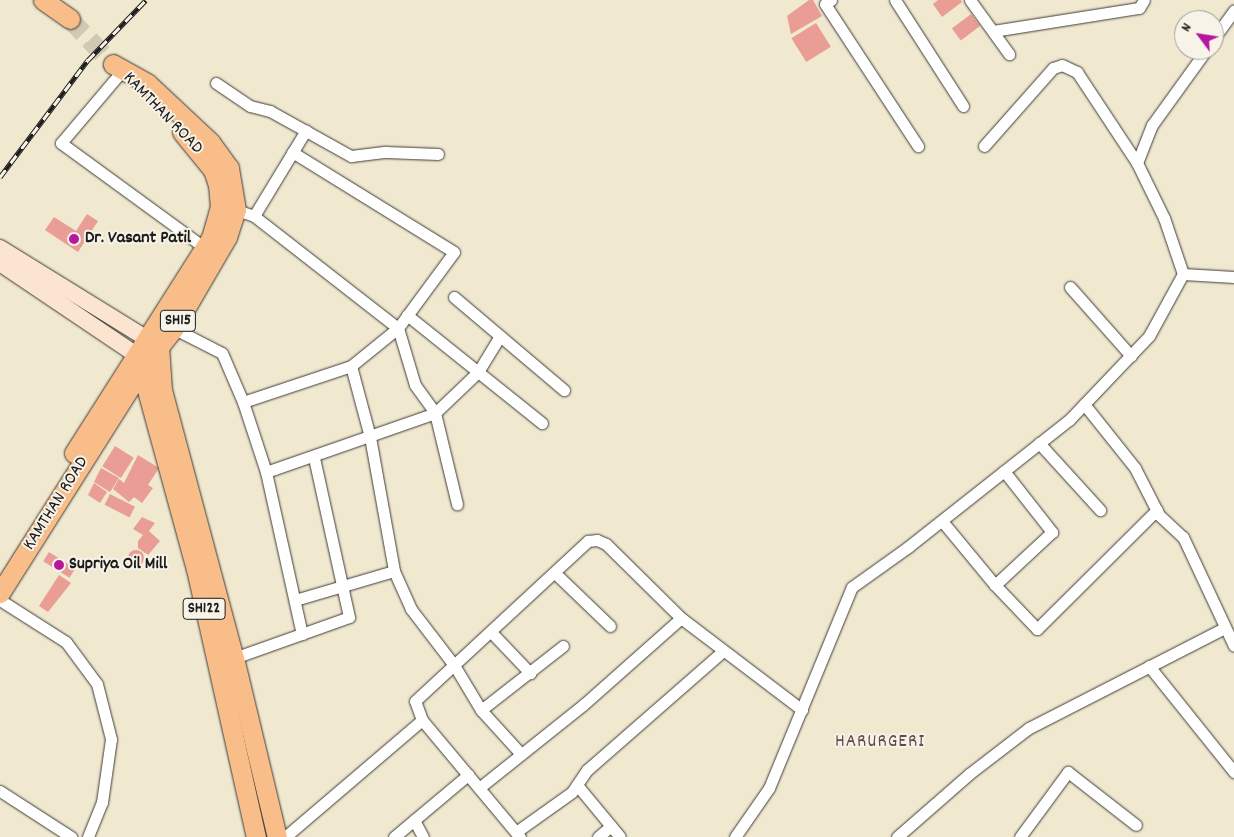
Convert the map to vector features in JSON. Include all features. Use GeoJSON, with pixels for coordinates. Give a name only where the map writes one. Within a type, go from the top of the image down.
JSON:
{"type":"FeatureCollection","features":[{"type":"Feature","properties":{"kind":"main road"},"geometry":{"type":"LineString","coordinates":[[43,0],[70,18],[56,0]]}},
{"type":"Feature","properties":{"kind":"main road","name":"KAMTHAN ROAD"},"geometry":{"type":"LineString","coordinates":[[0,593],[142,368],[152,342],[166,324],[222,228],[213,170],[195,144],[113,64],[147,83],[210,142],[229,168],[236,210],[222,228],[205,248],[166,324]]}},
{"type":"Feature","properties":{"kind":"main road"},"geometry":{"type":"LineString","coordinates":[[152,342],[162,390],[234,658],[277,837]]}},
{"type":"Feature","properties":{"kind":"main road","name":"KAMTHAN ROAD"},"geometry":{"type":"LineString","coordinates":[[0,570],[142,368]]}},
{"type":"Feature","properties":{"kind":"main road","name":"SH122"},"geometry":{"type":"LineString","coordinates":[[142,368],[196,570],[256,837]]}},
{"type":"Feature","properties":{"kind":"street"},"geometry":{"type":"LineString","coordinates":[[830,0],[826,4],[918,146]]}},
{"type":"Feature","properties":{"kind":"street"},"geometry":{"type":"LineString","coordinates":[[894,0],[963,106]]}},
{"type":"Feature","properties":{"kind":"street"},"geometry":{"type":"LineString","coordinates":[[970,0],[1009,54]]}},
{"type":"Feature","properties":{"kind":"street"},"geometry":{"type":"LineString","coordinates":[[993,31],[1139,8],[1144,0]]}},
{"type":"Feature","properties":{"kind":"street"},"geometry":{"type":"LineString","coordinates":[[1224,24],[1234,10]]}},
{"type":"Feature","properties":{"kind":"street"},"geometry":{"type":"LineString","coordinates":[[1136,164],[1152,125],[1199,60]]}},
{"type":"Feature","properties":{"kind":"street"},"geometry":{"type":"LineString","coordinates":[[735,837],[769,788],[852,587],[942,520],[1039,443],[1084,404],[1149,336],[1183,274],[1164,218],[1136,164],[1077,72],[1062,65],[1053,68],[984,146]]}},
{"type":"Feature","properties":{"kind":"street"},"geometry":{"type":"LineString","coordinates":[[121,72],[61,143],[205,248]]}},
{"type":"Feature","properties":{"kind":"street"},"geometry":{"type":"LineString","coordinates":[[216,83],[250,106],[270,111],[350,156],[386,152],[438,154]]}},
{"type":"Feature","properties":{"kind":"street"},"geometry":{"type":"LineString","coordinates":[[254,216],[306,130]]}},
{"type":"Feature","properties":{"kind":"street"},"geometry":{"type":"LineString","coordinates":[[243,402],[352,366],[398,328],[454,252],[292,152]]}},
{"type":"Feature","properties":{"kind":"street"},"geometry":{"type":"LineString","coordinates":[[236,210],[254,216],[398,328],[415,385],[436,413],[456,504]]}},
{"type":"Feature","properties":{"kind":"street"},"geometry":{"type":"LineString","coordinates":[[0,248],[152,342]]}},
{"type":"Feature","properties":{"kind":"street"},"geometry":{"type":"LineString","coordinates":[[0,263],[142,368]]}},
{"type":"Feature","properties":{"kind":"street"},"geometry":{"type":"LineString","coordinates":[[1183,274],[1234,277]]}},
{"type":"Feature","properties":{"kind":"street"},"geometry":{"type":"LineString","coordinates":[[1070,287],[1130,356]]}},
{"type":"Feature","properties":{"kind":"street"},"geometry":{"type":"LineString","coordinates":[[454,298],[564,390]]}},
{"type":"Feature","properties":{"kind":"street"},"geometry":{"type":"LineString","coordinates":[[407,315],[542,423]]}},
{"type":"Feature","properties":{"kind":"street"},"geometry":{"type":"LineString","coordinates":[[166,324],[222,353],[243,402],[266,472],[302,634]]}},
{"type":"Feature","properties":{"kind":"street"},"geometry":{"type":"LineString","coordinates":[[266,472],[314,458],[436,413],[478,372],[500,336]]}},
{"type":"Feature","properties":{"kind":"street"},"geometry":{"type":"LineString","coordinates":[[352,366],[370,437],[394,571],[411,609],[454,665],[481,710],[521,754]]}},
{"type":"Feature","properties":{"kind":"street"},"geometry":{"type":"LineString","coordinates":[[1084,404],[1135,468],[1157,510],[1183,537],[1200,568],[1224,628],[1234,646]]}},
{"type":"Feature","properties":{"kind":"street"},"geometry":{"type":"LineString","coordinates":[[1039,443],[1100,510]]}},
{"type":"Feature","properties":{"kind":"street"},"geometry":{"type":"LineString","coordinates":[[234,658],[350,617],[341,586],[314,458]]}},
{"type":"Feature","properties":{"kind":"street"},"geometry":{"type":"LineString","coordinates":[[995,585],[1052,532],[1004,471]]}},
{"type":"Feature","properties":{"kind":"street"},"geometry":{"type":"LineString","coordinates":[[942,520],[995,585],[1037,629],[1157,510]]}},
{"type":"Feature","properties":{"kind":"street"},"geometry":{"type":"LineString","coordinates":[[723,650],[587,770],[572,792],[518,835],[422,720],[415,700],[556,574],[588,541],[597,540],[606,544],[681,618],[802,710]]}},
{"type":"Feature","properties":{"kind":"street"},"geometry":{"type":"LineString","coordinates":[[295,600],[394,571]]}},
{"type":"Feature","properties":{"kind":"street"},"geometry":{"type":"LineString","coordinates":[[556,574],[610,626]]}},
{"type":"Feature","properties":{"kind":"street"},"geometry":{"type":"LineString","coordinates":[[0,600],[66,642],[97,684],[111,739],[102,802],[88,837]]}},
{"type":"Feature","properties":{"kind":"street"},"geometry":{"type":"LineString","coordinates":[[479,788],[583,705],[681,618]]}},
{"type":"Feature","properties":{"kind":"street"},"geometry":{"type":"LineString","coordinates":[[898,837],[969,774],[1029,728],[1224,628]]}},
{"type":"Feature","properties":{"kind":"street"},"geometry":{"type":"LineString","coordinates":[[491,632],[530,673]]}},
{"type":"Feature","properties":{"kind":"street"},"geometry":{"type":"LineString","coordinates":[[481,710],[564,646]]}},
{"type":"Feature","properties":{"kind":"street"},"geometry":{"type":"LineString","coordinates":[[1148,666],[1234,772]]}},
{"type":"Feature","properties":{"kind":"street"},"geometry":{"type":"LineString","coordinates":[[285,837],[422,720]]}},
{"type":"Feature","properties":{"kind":"street"},"geometry":{"type":"LineString","coordinates":[[1020,837],[1068,772],[1136,825]]}},
{"type":"Feature","properties":{"kind":"street"},"geometry":{"type":"LineString","coordinates":[[394,837],[468,775]]}},
{"type":"Feature","properties":{"kind":"street"},"geometry":{"type":"LineString","coordinates":[[577,785],[620,837]]}},
{"type":"Feature","properties":{"kind":"street"},"geometry":{"type":"LineString","coordinates":[[0,791],[71,837]]}},
{"type":"Feature","properties":{"kind":"street"},"geometry":{"type":"LineString","coordinates":[[414,820],[423,837]]}},
{"type":"Feature","properties":{"kind":"street"},"geometry":{"type":"LineString","coordinates":[[598,837],[611,826]]}},
{"type":"Feature","properties":{"kind":"building"},"geometry":{"type":"Polygon","coordinates":[[[809,0],[813,0],[822,16],[791,34],[787,16],[809,0]]]}},
{"type":"Feature","properties":{"kind":"building"},"geometry":{"type":"Polygon","coordinates":[[[938,0],[961,0],[962,2],[942,17],[933,4],[938,0]]]}},
{"type":"Feature","properties":{"kind":"building"},"geometry":{"type":"Polygon","coordinates":[[[971,14],[980,26],[961,40],[952,28],[971,14]]]}},
{"type":"Feature","properties":{"kind":"building"},"geometry":{"type":"Polygon","coordinates":[[[816,23],[831,47],[806,62],[791,38],[816,23]]]}},
{"type":"Feature","properties":{"kind":"building"},"geometry":{"type":"Polygon","coordinates":[[[87,214],[98,221],[78,252],[45,230],[54,217],[76,231],[87,214]]]}},
{"type":"Feature","properties":{"kind":"building"},"geometry":{"type":"Polygon","coordinates":[[[115,446],[134,458],[121,478],[102,466],[115,446]]]}},
{"type":"Feature","properties":{"kind":"building"},"geometry":{"type":"Polygon","coordinates":[[[138,455],[159,468],[148,485],[153,488],[142,503],[134,497],[129,502],[113,489],[119,479],[124,483],[138,455]]]}},
{"type":"Feature","properties":{"kind":"building"},"geometry":{"type":"Polygon","coordinates":[[[101,468],[119,478],[110,492],[94,482],[101,468]]]}},
{"type":"Feature","properties":{"kind":"building"},"geometry":{"type":"Polygon","coordinates":[[[94,483],[107,492],[100,503],[88,495],[94,483]]]}},
{"type":"Feature","properties":{"kind":"building"},"geometry":{"type":"Polygon","coordinates":[[[110,494],[135,507],[130,517],[105,505],[110,494]]]}},
{"type":"Feature","properties":{"kind":"building"},"geometry":{"type":"Polygon","coordinates":[[[142,517],[155,523],[149,531],[160,541],[148,555],[138,548],[138,541],[143,535],[133,529],[142,517]]]}},
{"type":"Feature","properties":{"kind":"building"},"geometry":{"type":"Polygon","coordinates":[[[136,550],[144,558],[136,566],[128,558],[136,550]]]}},
{"type":"Feature","properties":{"kind":"building","name":"Supriya Oil Mill"},"geometry":{"type":"Polygon","coordinates":[[[49,552],[75,568],[69,578],[43,561],[49,552]]]}},
{"type":"Feature","properties":{"kind":"building"},"geometry":{"type":"Polygon","coordinates":[[[59,575],[71,583],[48,612],[39,606],[59,575]]]}},
{"type":"Feature","properties":{"kind":"tunnel"},"geometry":{"type":"LineString","coordinates":[[70,19],[113,64]]}},
{"type":"Feature","properties":{"kind":"railway"},"geometry":{"type":"LineString","coordinates":[[0,177],[88,60],[146,0]]}},
{"type":"Feature","properties":{"kind":"place","name":"Dr. Vasant Patil"},"geometry":{"type":"Point","coordinates":[74,239]}},
{"type":"Feature","properties":{"kind":"place","name":"Supriya Oil Mill"},"geometry":{"type":"Point","coordinates":[59,565]}},
{"type":"Feature","properties":{"kind":"district","name":"HARURGERI"},"geometry":{"type":"Point","coordinates":[880,743]}}]}
